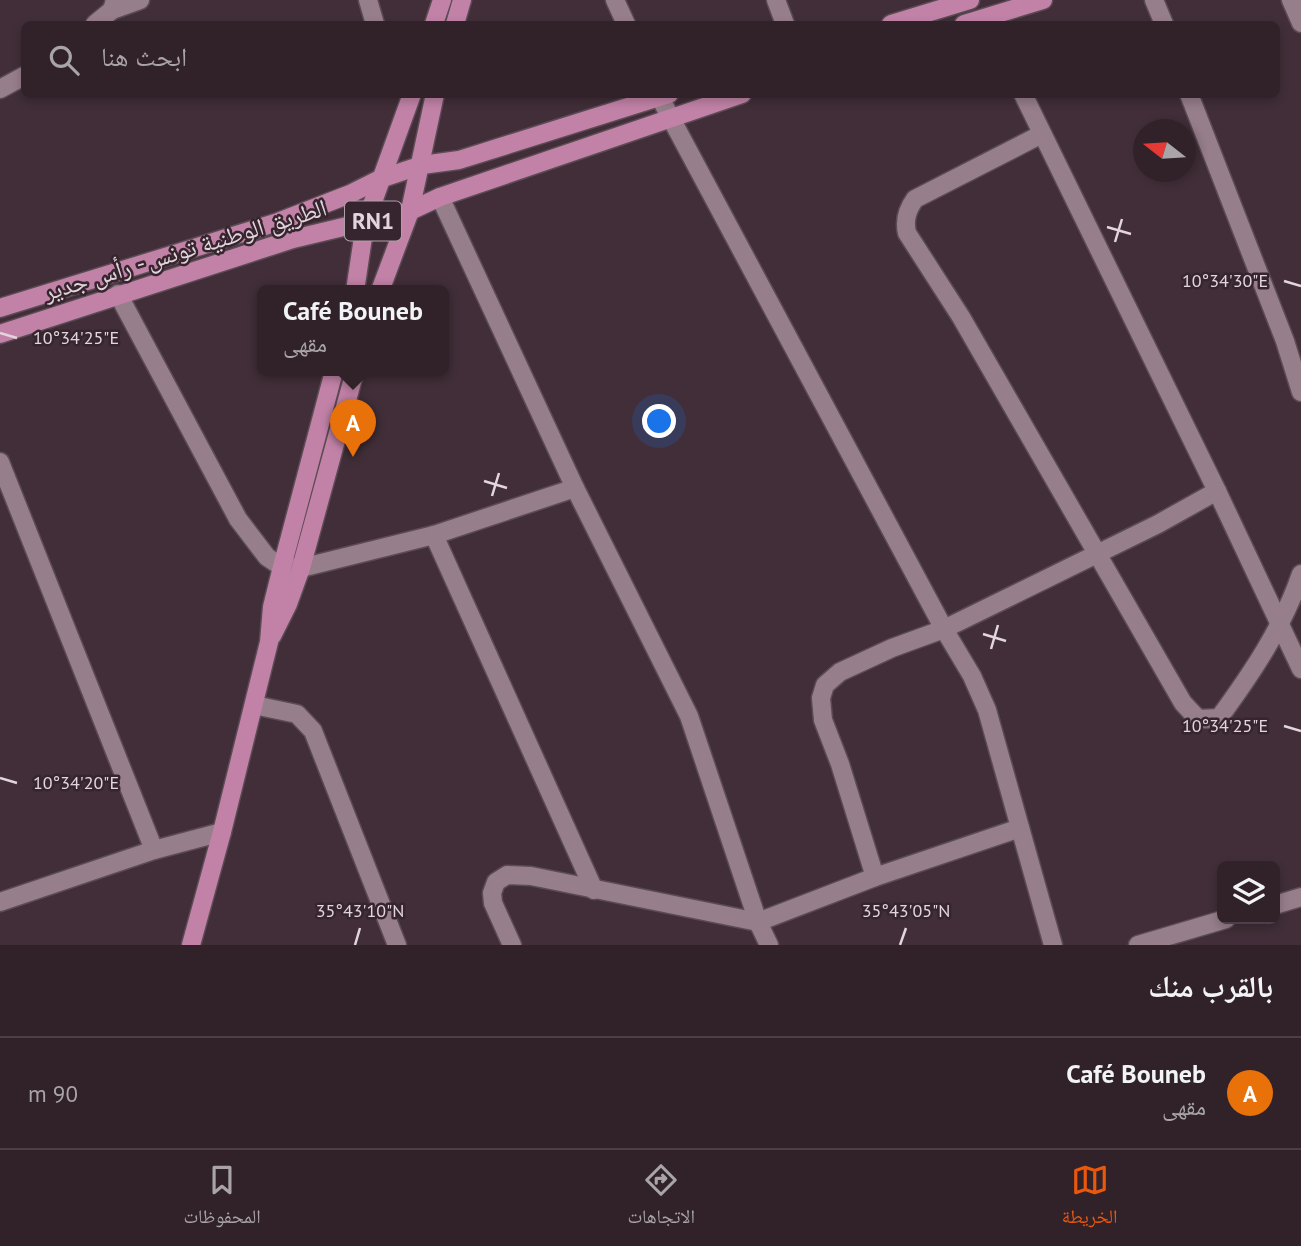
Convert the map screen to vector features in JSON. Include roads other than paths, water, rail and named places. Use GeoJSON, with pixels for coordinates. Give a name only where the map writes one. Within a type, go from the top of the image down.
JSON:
{"type":"FeatureCollection","features":[{"type":"Feature","properties":{"kind":"main road"},"geometry":{"type":"LineString","coordinates":[[435,21],[442,0]]}},
{"type":"Feature","properties":{"kind":"main road"},"geometry":{"type":"LineString","coordinates":[[456,21],[462,0]]}},
{"type":"Feature","properties":{"kind":"main road"},"geometry":{"type":"LineString","coordinates":[[901,21],[970,0]]}},
{"type":"Feature","properties":{"kind":"main road"},"geometry":{"type":"LineString","coordinates":[[987,21],[1043,0]]}},
{"type":"Feature","properties":{"kind":"main road"},"geometry":{"type":"LineString","coordinates":[[356,285],[365,224],[410,98]]}},
{"type":"Feature","properties":{"kind":"main road"},"geometry":{"type":"LineString","coordinates":[[382,285],[410,211],[434,98]]}},
{"type":"Feature","properties":{"kind":"main road","name":"الطريق الوطنية تونس - رأس جدير"},"geometry":{"type":"LineString","coordinates":[[0,308],[278,222],[350,194],[380,179],[422,165],[459,160],[654,98]]}},
{"type":"Feature","properties":{"kind":"main road","name":"الطريق الوطنية تونس - رأس جدير"},"geometry":{"type":"LineString","coordinates":[[0,334],[293,239],[348,225],[365,224],[410,211],[440,197],[730,98]]}},
{"type":"Feature","properties":{"kind":"main road"},"geometry":{"type":"LineString","coordinates":[[191,945],[254,705],[269,642],[272,607],[333,376]]}},
{"type":"Feature","properties":{"kind":"main road"},"geometry":{"type":"LineString","coordinates":[[269,642],[288,604],[301,568],[354,376]]}},
{"type":"Feature","properties":{"kind":"street"},"geometry":{"type":"LineString","coordinates":[[98,21],[114,5],[140,0]]}},
{"type":"Feature","properties":{"kind":"street"},"geometry":{"type":"LineString","coordinates":[[368,0],[374,21]]}},
{"type":"Feature","properties":{"kind":"street"},"geometry":{"type":"LineString","coordinates":[[615,0],[625,21]]}},
{"type":"Feature","properties":{"kind":"street"},"geometry":{"type":"LineString","coordinates":[[776,0],[784,21]]}},
{"type":"Feature","properties":{"kind":"street"},"geometry":{"type":"LineString","coordinates":[[977,0],[987,21]]}},
{"type":"Feature","properties":{"kind":"street"},"geometry":{"type":"LineString","coordinates":[[1154,0],[1163,21]]}},
{"type":"Feature","properties":{"kind":"street"},"geometry":{"type":"LineString","coordinates":[[1291,0],[1301,23]]}},
{"type":"Feature","properties":{"kind":"street"},"geometry":{"type":"LineString","coordinates":[[0,89],[21,78]]}},
{"type":"Feature","properties":{"kind":"street"},"geometry":{"type":"LineString","coordinates":[[664,98],[944,629],[972,676],[987,710],[1053,945]]}},
{"type":"Feature","properties":{"kind":"street"},"geometry":{"type":"LineString","coordinates":[[1025,98],[1301,669]]}},
{"type":"Feature","properties":{"kind":"street"},"geometry":{"type":"LineString","coordinates":[[1191,98],[1293,339],[1301,392]]}},
{"type":"Feature","properties":{"kind":"street"},"geometry":{"type":"LineString","coordinates":[[1042,134],[923,194],[909,208],[905,224],[909,238],[961,317],[1183,703],[1198,719],[1219,718],[1255,669],[1293,598],[1301,574]]}},
{"type":"Feature","properties":{"kind":"street"},"geometry":{"type":"LineString","coordinates":[[440,197],[575,488],[689,716],[758,922],[769,945]]}},
{"type":"Feature","properties":{"kind":"street"},"geometry":{"type":"LineString","coordinates":[[118,294],[237,519],[267,557],[282,567],[301,568],[434,534],[575,488]]}},
{"type":"Feature","properties":{"kind":"street"},"geometry":{"type":"LineString","coordinates":[[0,462],[153,850]]}},
{"type":"Feature","properties":{"kind":"street"},"geometry":{"type":"LineString","coordinates":[[875,877],[840,764],[822,720],[821,698],[825,685],[840,672],[944,629],[1158,524],[1217,491]]}},
{"type":"Feature","properties":{"kind":"street"},"geometry":{"type":"LineString","coordinates":[[434,534],[594,890]]}},
{"type":"Feature","properties":{"kind":"street"},"geometry":{"type":"LineString","coordinates":[[254,705],[297,714],[313,731],[397,945]]}},
{"type":"Feature","properties":{"kind":"street"},"geometry":{"type":"LineString","coordinates":[[512,945],[493,904],[492,893],[499,879],[507,875],[531,876],[758,922],[875,877],[1020,828]]}},
{"type":"Feature","properties":{"kind":"street"},"geometry":{"type":"LineString","coordinates":[[0,902],[153,850],[222,832]]}},
{"type":"Feature","properties":{"kind":"street"},"geometry":{"type":"LineString","coordinates":[[1280,903],[1301,897]]}},
{"type":"Feature","properties":{"kind":"street"},"geometry":{"type":"LineString","coordinates":[[1138,945],[1217,922]]}},
{"type":"Feature","properties":{"kind":"place","name":"Café Bouneb"},"geometry":{"type":"Point","coordinates":[353,457]}}]}
